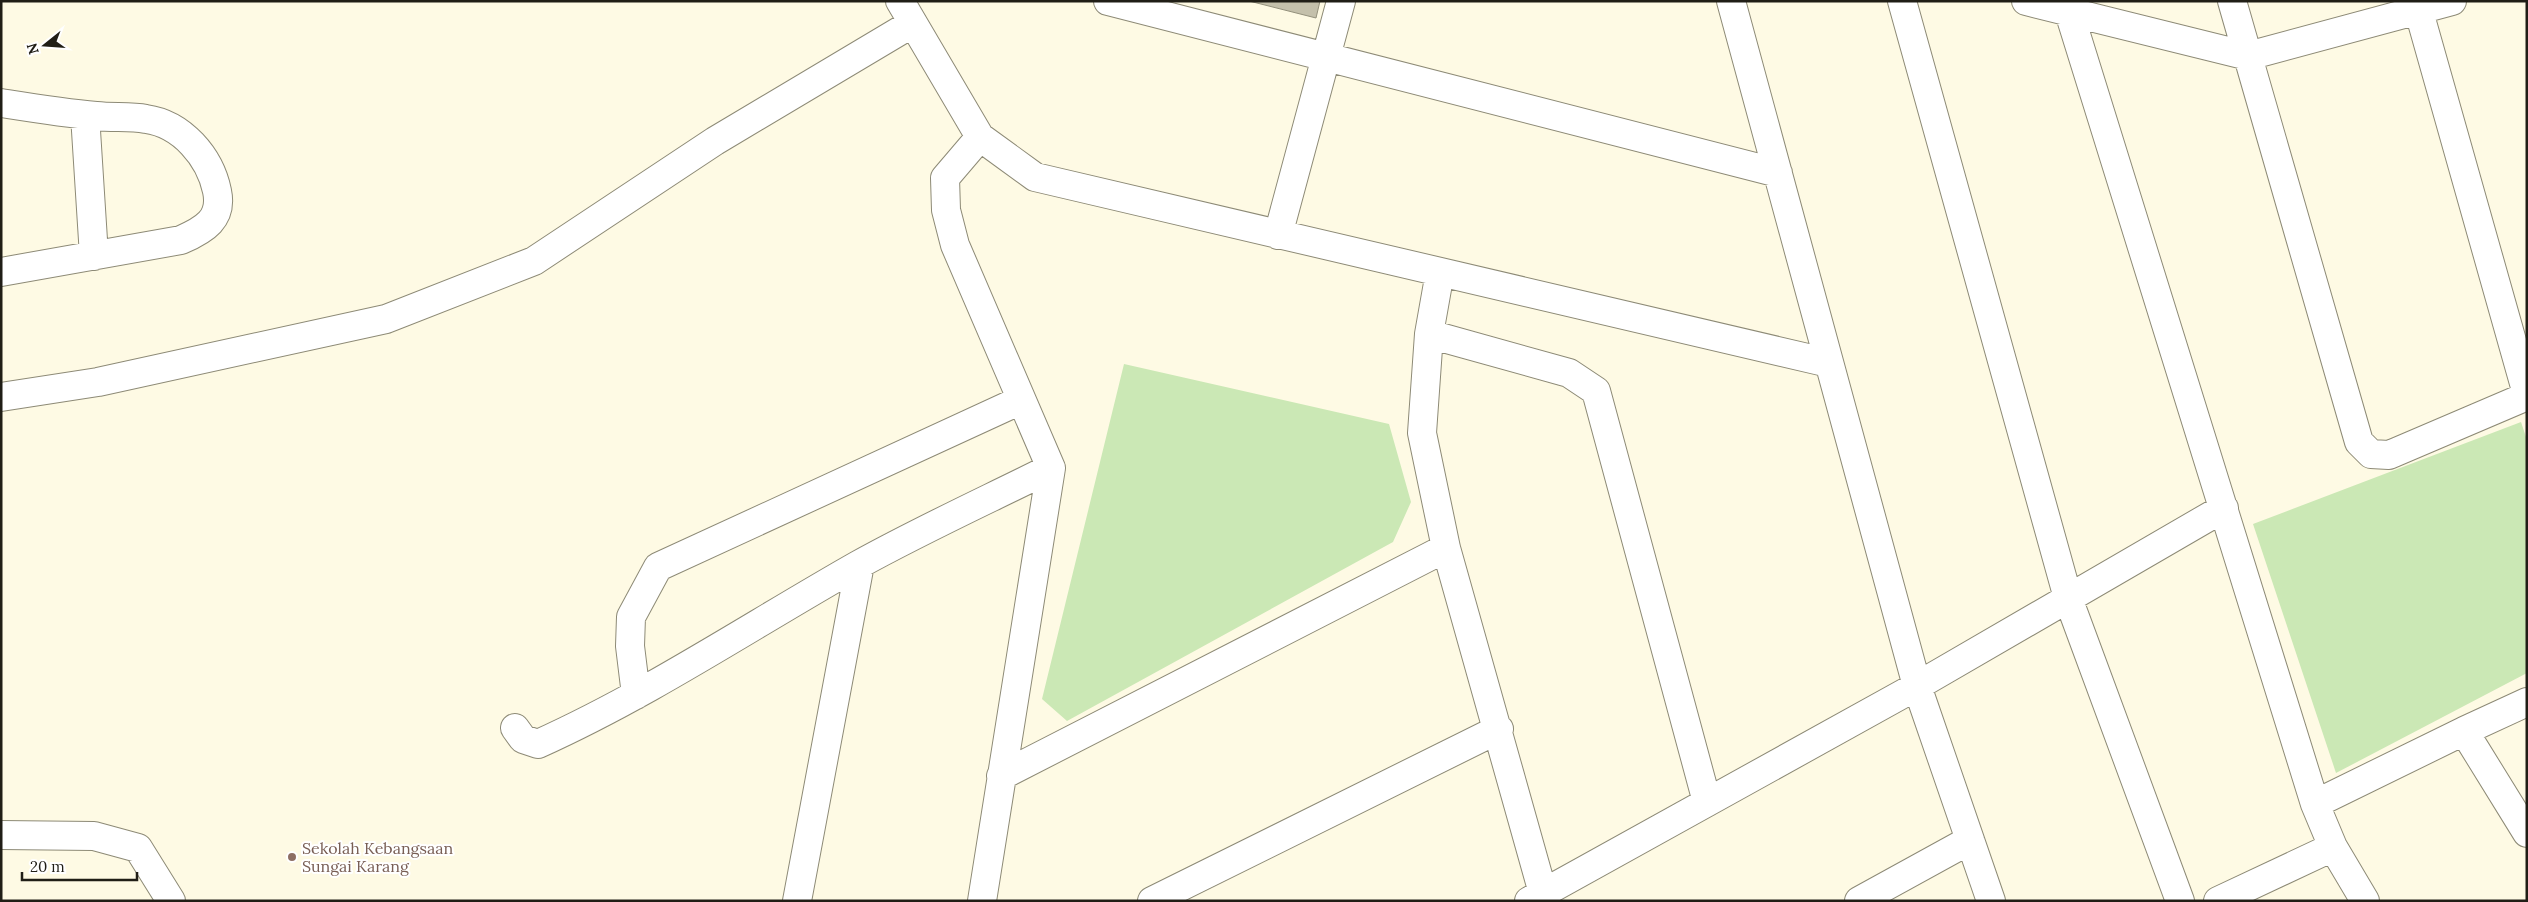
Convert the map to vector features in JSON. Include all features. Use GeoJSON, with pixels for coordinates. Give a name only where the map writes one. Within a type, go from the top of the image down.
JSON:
{"type":"FeatureCollection","features":[{"type":"Feature","properties":{"kind":"street"},"geometry":{"type":"LineString","coordinates":[[1108,1],[1778,173]]}},
{"type":"Feature","properties":{"kind":"street"},"geometry":{"type":"LineString","coordinates":[[1278,235],[1341,1]]}},
{"type":"Feature","properties":{"kind":"street"},"geometry":{"type":"LineString","coordinates":[[1731,1],[1917,686],[1991,901]]}},
{"type":"Feature","properties":{"kind":"street"},"geometry":{"type":"LineString","coordinates":[[1902,1],[2068,598],[2180,901]]}},
{"type":"Feature","properties":{"kind":"street"},"geometry":{"type":"LineString","coordinates":[[2026,1],[2248,56],[2418,6],[2452,1]]}},
{"type":"Feature","properties":{"kind":"street"},"geometry":{"type":"LineString","coordinates":[[2232,1],[2359,442],[2371,454],[2388,455],[2527,395],[2418,6]]}},
{"type":"Feature","properties":{"kind":"street"},"geometry":{"type":"LineString","coordinates":[[1,396],[98,382],[386,319],[534,261],[906,12],[980,137],[1035,177],[1829,363]]}},
{"type":"Feature","properties":{"kind":"street"},"geometry":{"type":"LineString","coordinates":[[2069,12],[2315,804],[2333,847],[2365,901]]}},
{"type":"Feature","properties":{"kind":"street"},"geometry":{"type":"LineString","coordinates":[[1,103],[85,115],[147,119],[174,130],[188,139],[203,156],[214,177],[219,199],[212,223],[181,240],[1,272]]}},
{"type":"Feature","properties":{"kind":"street"},"geometry":{"type":"LineString","coordinates":[[85,115],[94,256]]}},
{"type":"Feature","properties":{"kind":"street"},"geometry":{"type":"LineString","coordinates":[[980,137],[945,178],[946,210],[955,245],[1051,468],[982,901]]}},
{"type":"Feature","properties":{"kind":"street"},"geometry":{"type":"LineString","coordinates":[[1440,272],[1429,334],[1422,433],[1446,548],[1499,729],[1536,897],[1917,686],[2224,508]]}},
{"type":"Feature","properties":{"kind":"street"},"geometry":{"type":"LineString","coordinates":[[1429,334],[1569,373],[1596,391],[1707,802]]}},
{"type":"Feature","properties":{"kind":"street"},"geometry":{"type":"LineString","coordinates":[[636,695],[630,646],[631,617],[658,567],[1022,400]]}},
{"type":"Feature","properties":{"kind":"street"},"geometry":{"type":"LineString","coordinates":[[515,728],[523,739],[538,744],[636,695],[860,564],[1051,468]]}},
{"type":"Feature","properties":{"kind":"street"},"geometry":{"type":"LineString","coordinates":[[1001,776],[1446,548]]}},
{"type":"Feature","properties":{"kind":"street"},"geometry":{"type":"LineString","coordinates":[[797,901],[860,564]]}},
{"type":"Feature","properties":{"kind":"street"},"geometry":{"type":"LineString","coordinates":[[2315,804],[2527,702]]}},
{"type":"Feature","properties":{"kind":"street"},"geometry":{"type":"LineString","coordinates":[[1152,901],[1499,729]]}},
{"type":"Feature","properties":{"kind":"street"},"geometry":{"type":"LineString","coordinates":[[2464,731],[2527,833]]}},
{"type":"Feature","properties":{"kind":"street"},"geometry":{"type":"LineString","coordinates":[[1,835],[94,836],[138,848],[171,901]]}},
{"type":"Feature","properties":{"kind":"street"},"geometry":{"type":"LineString","coordinates":[[1859,901],[1970,840]]}},
{"type":"Feature","properties":{"kind":"street"},"geometry":{"type":"LineString","coordinates":[[2218,901],[2333,847]]}},
{"type":"Feature","properties":{"kind":"green space"},"geometry":{"type":"Polygon","coordinates":[[[1124,364],[1389,424],[1411,502],[1393,542],[1067,721],[1042,699],[1124,364]]]}},
{"type":"Feature","properties":{"kind":"green space"},"geometry":{"type":"Polygon","coordinates":[[[2521,422],[2527,440],[2527,673],[2336,773],[2253,524],[2521,422]]]}},
{"type":"Feature","properties":{"kind":"building"},"geometry":{"type":"Polygon","coordinates":[[[1249,1],[1320,1],[1316,18],[1249,1]]]}},
{"type":"Feature","properties":{"kind":"place","name":"Sekolah Kebangsaan Sungai Karang"},"geometry":{"type":"Point","coordinates":[292,857]}}]}
